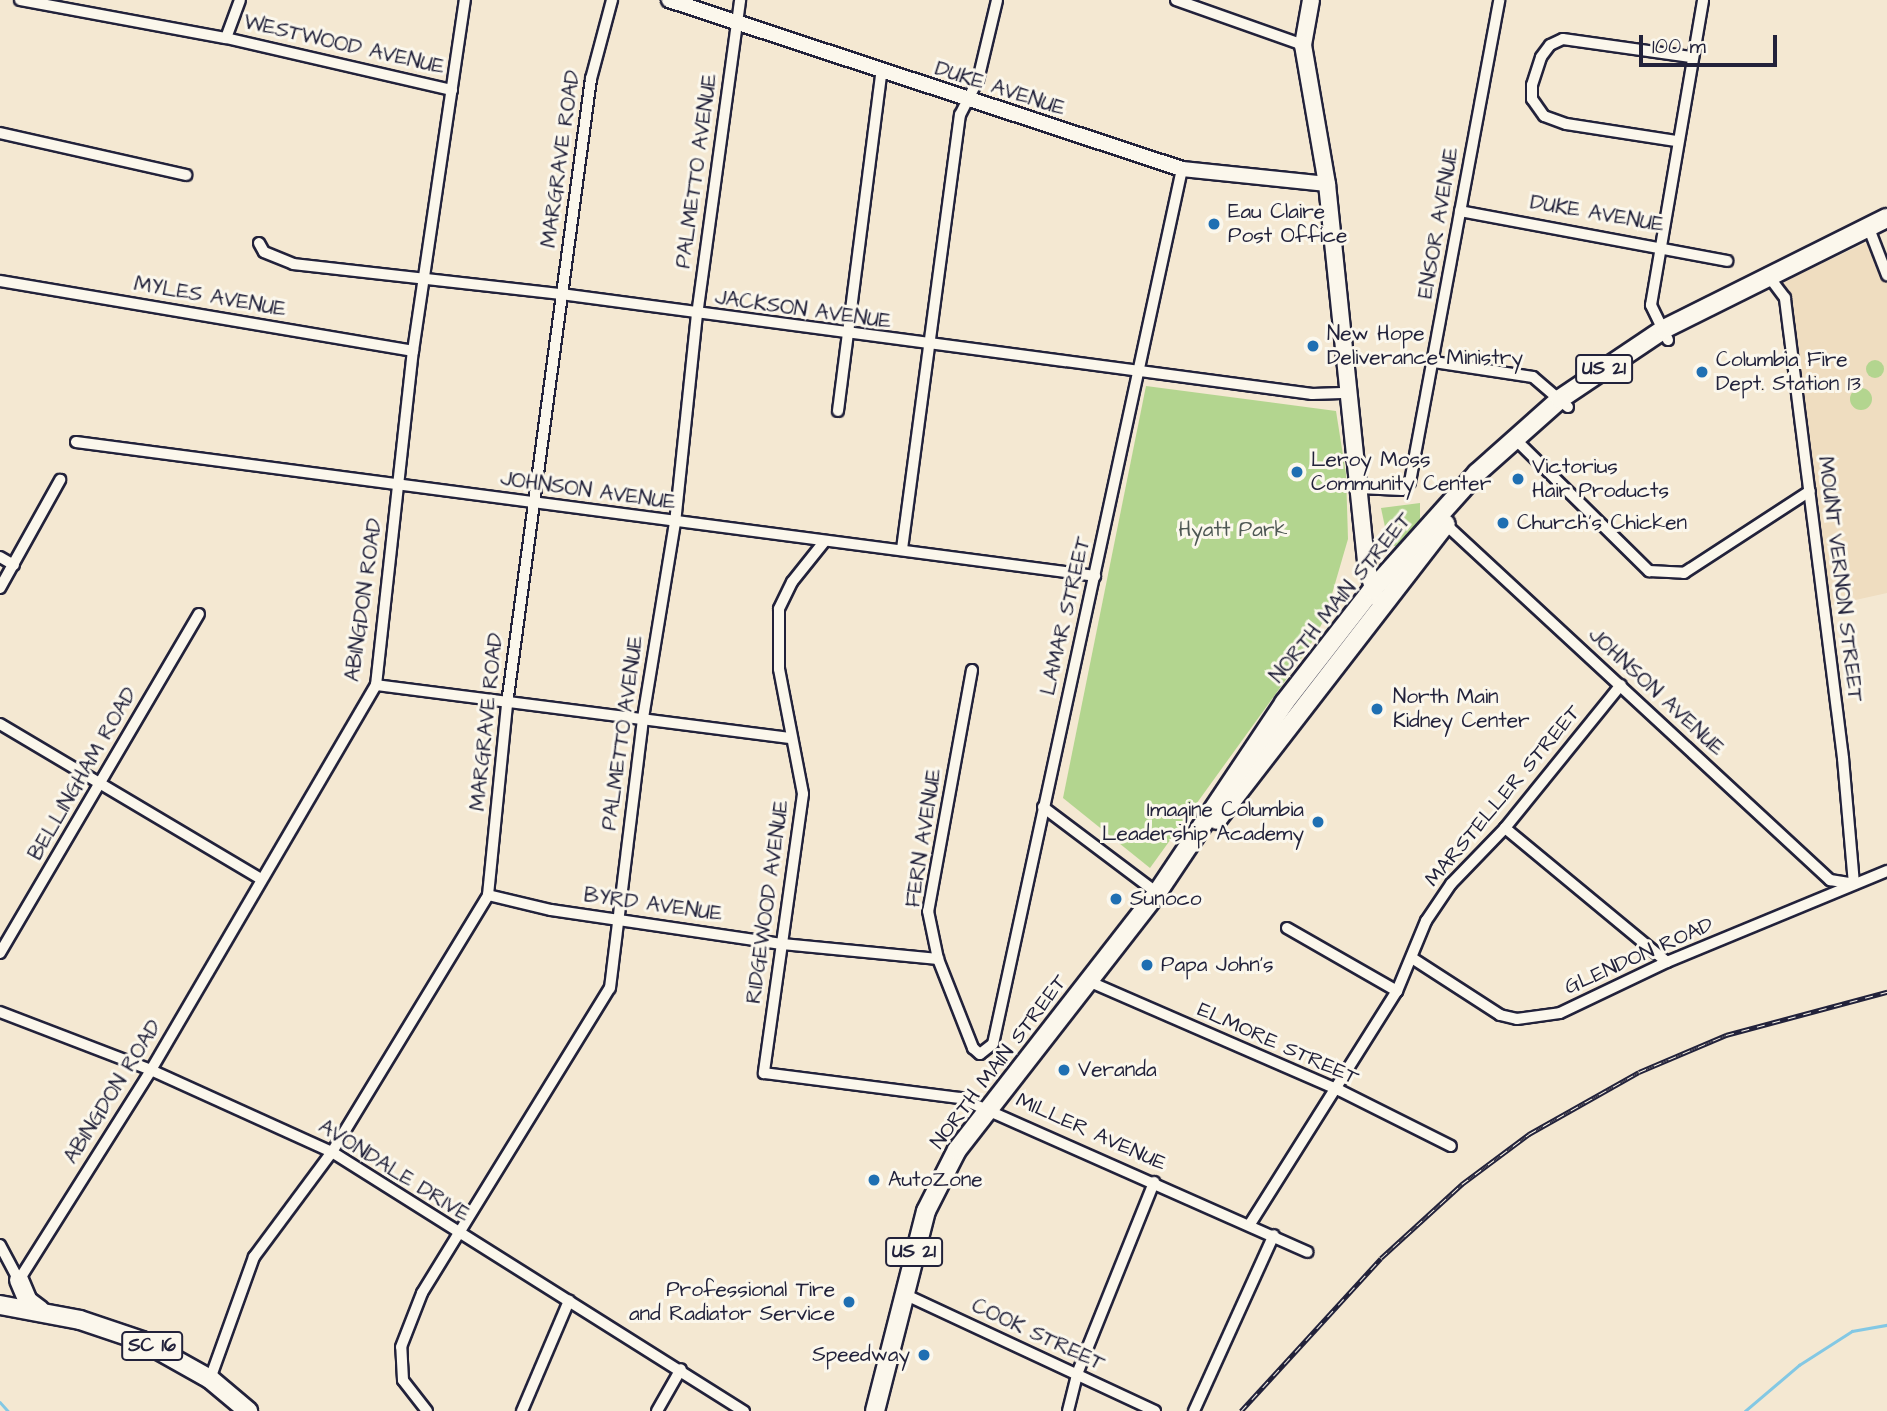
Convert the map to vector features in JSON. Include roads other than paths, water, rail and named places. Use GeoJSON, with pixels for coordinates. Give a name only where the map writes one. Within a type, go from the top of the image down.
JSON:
{"type":"FeatureCollection","features":[{"type":"Feature","properties":{"kind":"main road"},"geometry":{"type":"LineString","coordinates":[[1311,0],[1303,45],[1327,184],[1359,488],[1377,597]]}},
{"type":"Feature","properties":{"kind":"main road","name":"NORTH MAIN STREET"},"geometry":{"type":"LineString","coordinates":[[875,1411],[904,1294],[936,1189],[957,1150],[1161,888],[1284,703],[1441,521],[1517,441],[1564,403],[1666,335],[1772,277],[1876,231],[1887,218]]}},
{"type":"Feature","properties":{"kind":"main road"},"geometry":{"type":"LineString","coordinates":[[0,1304],[19,1280],[28,1301],[40,1310]]}},
{"type":"Feature","properties":{"kind":"main road","name":"SC 16"},"geometry":{"type":"LineString","coordinates":[[0,1304],[40,1310],[117,1331],[210,1378],[248,1411]]}},
{"type":"Feature","properties":{"kind":"street","name":"WESTWOOD AVENUE"},"geometry":{"type":"LineString","coordinates":[[20,0],[226,38],[452,90]]}},
{"type":"Feature","properties":{"kind":"street"},"geometry":{"type":"LineString","coordinates":[[226,38],[240,0]]}},
{"type":"Feature","properties":{"kind":"street","name":"ABINGDON ROAD"},"geometry":{"type":"LineString","coordinates":[[19,1280],[151,1070],[376,685],[413,351],[465,0]]}},
{"type":"Feature","properties":{"kind":"street","name":"MARGRAVE ROAD"},"geometry":{"type":"LineString","coordinates":[[210,1378],[254,1257],[332,1152],[488,895],[507,704],[561,294],[591,79],[612,0]]}},
{"type":"Feature","properties":{"kind":"street","name":"DUKE AVENUE"},"geometry":{"type":"LineString","coordinates":[[669,0],[881,73],[1182,169],[1327,184]]}},
{"type":"Feature","properties":{"kind":"street","name":"PALMETTO AVENUE"},"geometry":{"type":"LineString","coordinates":[[427,1411],[403,1380],[401,1347],[422,1293],[610,988],[643,718],[675,523],[697,315],[740,0]]}},
{"type":"Feature","properties":{"kind":"street"},"geometry":{"type":"LineString","coordinates":[[902,550],[960,115],[978,80],[997,0]]}},
{"type":"Feature","properties":{"kind":"street"},"geometry":{"type":"LineString","coordinates":[[1177,0],[1303,45]]}},
{"type":"Feature","properties":{"kind":"street","name":"ENSOR AVENUE"},"geometry":{"type":"LineString","coordinates":[[1359,488],[1402,490],[1410,482],[1499,0]]}},
{"type":"Feature","properties":{"kind":"street"},"geometry":{"type":"LineString","coordinates":[[1666,335],[1651,305],[1676,141],[1703,0]]}},
{"type":"Feature","properties":{"kind":"street"},"geometry":{"type":"LineString","coordinates":[[1676,141],[1566,124],[1544,116],[1532,99],[1532,85],[1541,57],[1550,44],[1563,39],[1692,57]]}},
{"type":"Feature","properties":{"kind":"street"},"geometry":{"type":"LineString","coordinates":[[838,411],[881,73]]}},
{"type":"Feature","properties":{"kind":"street"},"geometry":{"type":"LineString","coordinates":[[0,134],[186,175]]}},
{"type":"Feature","properties":{"kind":"street","name":"LAMAR STREET"},"geometry":{"type":"LineString","coordinates":[[973,1048],[980,1054],[993,1044],[1182,169]]}},
{"type":"Feature","properties":{"kind":"street","name":"DUKE AVENUE"},"geometry":{"type":"LineString","coordinates":[[1460,211],[1727,261]]}},
{"type":"Feature","properties":{"kind":"street"},"geometry":{"type":"LineString","coordinates":[[1876,231],[1887,275]]}},
{"type":"Feature","properties":{"kind":"street","name":"JACKSON AVENUE"},"geometry":{"type":"LineString","coordinates":[[259,243],[264,252],[293,264],[561,294],[848,336],[1140,369],[1312,394],[1349,394]]}},
{"type":"Feature","properties":{"kind":"street","name":"MOUNT VERNON STREET"},"geometry":{"type":"LineString","coordinates":[[1772,277],[1785,298],[1810,491],[1854,884]]}},
{"type":"Feature","properties":{"kind":"street","name":"MYLES AVENUE"},"geometry":{"type":"LineString","coordinates":[[0,281],[413,351]]}},
{"type":"Feature","properties":{"kind":"street"},"geometry":{"type":"LineString","coordinates":[[1434,362],[1533,377],[1564,403]]}},
{"type":"Feature","properties":{"kind":"street"},"geometry":{"type":"LineString","coordinates":[[1517,441],[1649,571],[1684,573],[1810,491]]}},
{"type":"Feature","properties":{"kind":"street","name":"JOHNSON AVENUE"},"geometry":{"type":"LineString","coordinates":[[76,442],[399,483],[675,523],[1095,576]]}},
{"type":"Feature","properties":{"kind":"street"},"geometry":{"type":"LineString","coordinates":[[0,587],[60,480]]}},
{"type":"Feature","properties":{"kind":"street","name":"JOHNSON AVENUE"},"geometry":{"type":"LineString","coordinates":[[1441,521],[1830,880],[1854,884]]}},
{"type":"Feature","properties":{"kind":"street","name":"RIDGEWOOD AVENUE"},"geometry":{"type":"LineString","coordinates":[[764,1073],[803,794],[779,670],[779,609],[792,582],[824,542]]}},
{"type":"Feature","properties":{"kind":"street"},"geometry":{"type":"LineString","coordinates":[[0,557],[14,565]]}},
{"type":"Feature","properties":{"kind":"street","name":"BELLINGHAM ROAD"},"geometry":{"type":"LineString","coordinates":[[0,953],[200,614]]}},
{"type":"Feature","properties":{"kind":"street","name":"FERN AVENUE"},"geometry":{"type":"LineString","coordinates":[[972,670],[928,911],[939,959],[973,1048]]}},
{"type":"Feature","properties":{"kind":"street"},"geometry":{"type":"LineString","coordinates":[[376,685],[507,704],[643,718],[791,738]]}},
{"type":"Feature","properties":{"kind":"street","name":"MARSTELLER STREET"},"geometry":{"type":"LineString","coordinates":[[1250,1224],[1339,1090],[1397,991],[1426,921],[1451,884],[1505,828],[1621,685]]}},
{"type":"Feature","properties":{"kind":"street"},"geometry":{"type":"LineString","coordinates":[[0,724],[261,879]]}},
{"type":"Feature","properties":{"kind":"street"},"geometry":{"type":"LineString","coordinates":[[1043,807],[1161,888]]}},
{"type":"Feature","properties":{"kind":"street"},"geometry":{"type":"LineString","coordinates":[[1505,828],[1667,962]]}},
{"type":"Feature","properties":{"kind":"street","name":"GLENDON ROAD"},"geometry":{"type":"LineString","coordinates":[[1412,958],[1500,1015],[1517,1019],[1560,1013],[1667,962],[1887,871]]}},
{"type":"Feature","properties":{"kind":"street","name":"BYRD AVENUE"},"geometry":{"type":"LineString","coordinates":[[488,895],[551,910],[782,944],[939,959]]}},
{"type":"Feature","properties":{"kind":"street"},"geometry":{"type":"LineString","coordinates":[[1287,928],[1397,991]]}},
{"type":"Feature","properties":{"kind":"street","name":"ELMORE STREET"},"geometry":{"type":"LineString","coordinates":[[1088,981],[1339,1090],[1451,1146]]}},
{"type":"Feature","properties":{"kind":"street","name":"AVONDALE DRIVE"},"geometry":{"type":"LineString","coordinates":[[0,1012],[151,1070],[332,1152],[460,1235],[744,1411]]}},
{"type":"Feature","properties":{"kind":"street","name":"MILLER AVENUE"},"geometry":{"type":"LineString","coordinates":[[764,1073],[960,1098],[1250,1224],[1307,1252]]}},
{"type":"Feature","properties":{"kind":"street"},"geometry":{"type":"LineString","coordinates":[[1068,1411],[1077,1374],[1154,1182]]}},
{"type":"Feature","properties":{"kind":"street"},"geometry":{"type":"LineString","coordinates":[[1194,1411],[1274,1235]]}},
{"type":"Feature","properties":{"kind":"street"},"geometry":{"type":"LineString","coordinates":[[0,1245],[19,1280]]}},
{"type":"Feature","properties":{"kind":"street","name":"COOK STREET"},"geometry":{"type":"LineString","coordinates":[[904,1294],[1155,1411]]}},
{"type":"Feature","properties":{"kind":"street"},"geometry":{"type":"LineString","coordinates":[[522,1411],[569,1301]]}},
{"type":"Feature","properties":{"kind":"street"},"geometry":{"type":"LineString","coordinates":[[657,1411],[681,1370]]}},
{"type":"Feature","properties":{"kind":"waterway"},"geometry":{"type":"LineString","coordinates":[[1745,1411],[1799,1365],[1852,1331],[1887,1325]]}},
{"type":"Feature","properties":{"kind":"waterway"},"geometry":{"type":"LineString","coordinates":[[0,1402],[8,1411]]}},
{"type":"Feature","properties":{"kind":"railway"},"geometry":{"type":"LineString","coordinates":[[1241,1411],[1381,1258],[1462,1184],[1529,1134],[1639,1072],[1726,1035],[1887,992]]}},
{"type":"Feature","properties":{"kind":"place","name":"Eau Claire Post Office"},"geometry":{"type":"Point","coordinates":[1214,224]}},
{"type":"Feature","properties":{"kind":"place","name":"New Hope Deliverance Ministry"},"geometry":{"type":"Point","coordinates":[1313,346]}},
{"type":"Feature","properties":{"kind":"place","name":"Columbia Fire Dept. Station 13"},"geometry":{"type":"Point","coordinates":[1702,372]}},
{"type":"Feature","properties":{"kind":"place","name":"Leroy Moss Community Center"},"geometry":{"type":"Point","coordinates":[1297,472]}},
{"type":"Feature","properties":{"kind":"place","name":"Victorius Hair Products"},"geometry":{"type":"Point","coordinates":[1518,479]}},
{"type":"Feature","properties":{"kind":"place","name":"Church's Chicken"},"geometry":{"type":"Point","coordinates":[1503,523]}},
{"type":"Feature","properties":{"kind":"place","name":"North Main Kidney Center"},"geometry":{"type":"Point","coordinates":[1377,709]}},
{"type":"Feature","properties":{"kind":"place","name":"Imagine Columbia Leadership Academy"},"geometry":{"type":"Point","coordinates":[1318,822]}},
{"type":"Feature","properties":{"kind":"place","name":"Sunoco"},"geometry":{"type":"Point","coordinates":[1116,899]}},
{"type":"Feature","properties":{"kind":"place","name":"Papa John's"},"geometry":{"type":"Point","coordinates":[1147,965]}},
{"type":"Feature","properties":{"kind":"place","name":"Veranda"},"geometry":{"type":"Point","coordinates":[1064,1070]}},
{"type":"Feature","properties":{"kind":"place","name":"AutoZone"},"geometry":{"type":"Point","coordinates":[874,1180]}},
{"type":"Feature","properties":{"kind":"place","name":"Professional Tire and Radiator Service"},"geometry":{"type":"Point","coordinates":[849,1302]}},
{"type":"Feature","properties":{"kind":"place","name":"Speedway"},"geometry":{"type":"Point","coordinates":[924,1355]}},
{"type":"Feature","properties":{"kind":"park label","name":"Hyatt Park"},"geometry":{"type":"Point","coordinates":[1233,530]}}]}
